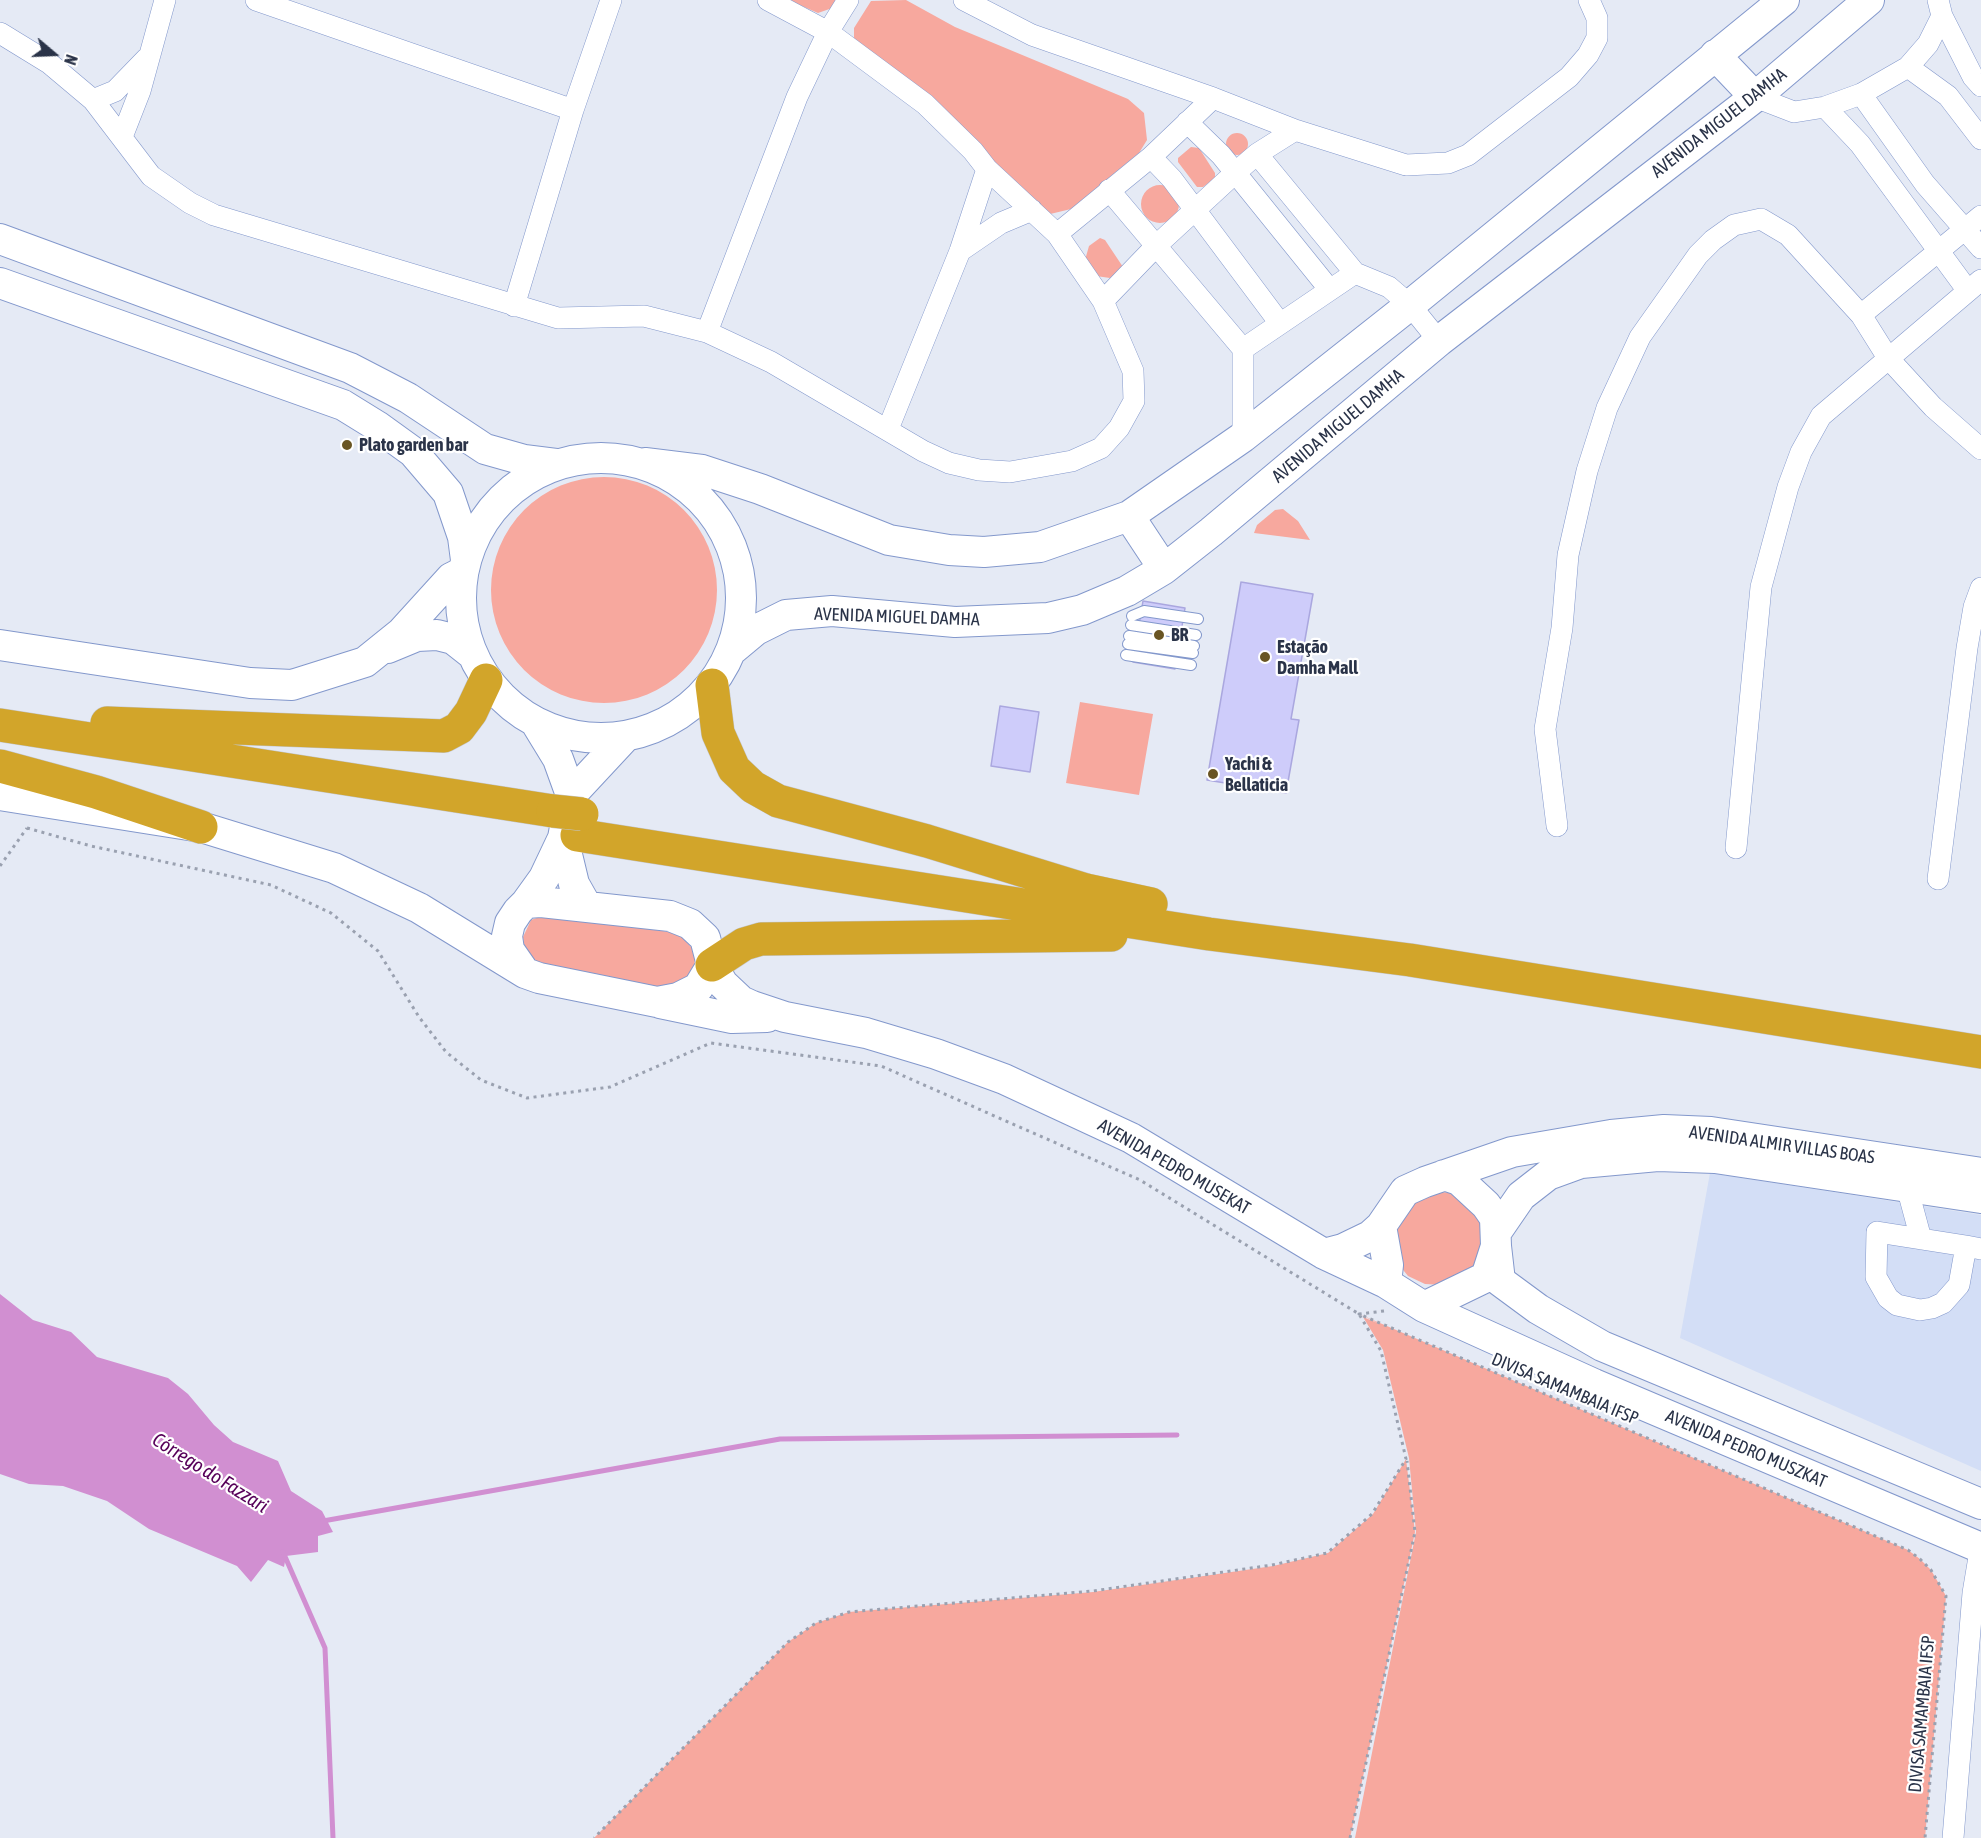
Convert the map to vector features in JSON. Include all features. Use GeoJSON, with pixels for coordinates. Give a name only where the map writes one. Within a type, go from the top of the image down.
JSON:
{"type":"FeatureCollection","features":[{"type":"Feature","properties":{"kind":"highway"},"geometry":{"type":"LineString","coordinates":[[0,719],[444,735],[459,728],[471,712],[479,667]]}},
{"type":"Feature","properties":{"kind":"highway"},"geometry":{"type":"LineString","coordinates":[[712,685],[718,733],[734,769],[753,787],[778,801],[1210,925],[1981,1031]]}},
{"type":"Feature","properties":{"kind":"highway"},"geometry":{"type":"LineString","coordinates":[[0,725],[566,821],[1981,1052]]}},
{"type":"Feature","properties":{"kind":"highway"},"geometry":{"type":"LineString","coordinates":[[0,746],[566,821]]}},
{"type":"Feature","properties":{"kind":"highway"},"geometry":{"type":"LineString","coordinates":[[0,766],[96,792],[201,827]]}},
{"type":"Feature","properties":{"kind":"highway"},"geometry":{"type":"LineString","coordinates":[[712,965],[744,944],[761,939],[1210,925]]}},
{"type":"Feature","properties":{"kind":"street"},"geometry":{"type":"LineString","coordinates":[[122,136],[140,91],[165,0]]}},
{"type":"Feature","properties":{"kind":"street"},"geometry":{"type":"LineString","coordinates":[[256,0],[573,110]]}},
{"type":"Feature","properties":{"kind":"street"},"geometry":{"type":"LineString","coordinates":[[514,306],[573,110],[610,0]]}},
{"type":"Feature","properties":{"kind":"street"},"geometry":{"type":"LineString","coordinates":[[0,33],[50,63],[93,100],[151,176],[190,203],[214,215],[558,318],[644,316],[707,332],[771,362],[949,463],[979,470],[1010,472],[1052,466],[1089,456],[1111,439],[1128,416],[1134,401],[1133,371],[1103,301],[1057,234],[987,169],[973,151],[925,104],[828,32],[768,0]]}},
{"type":"Feature","properties":{"kind":"street"},"geometry":{"type":"LineString","coordinates":[[707,332],[797,97],[828,32],[848,0]]}},
{"type":"Feature","properties":{"kind":"street"},"geometry":{"type":"LineString","coordinates":[[964,0],[1032,35],[1213,98],[1295,130],[1407,165],[1448,163],[1468,155],[1569,77],[1588,55],[1597,38],[1597,18],[1588,0]]}},
{"type":"Feature","properties":{"kind":"street"},"geometry":{"type":"LineString","coordinates":[[380,652],[464,566],[474,539],[493,508],[519,484],[556,464],[587,457],[625,459],[702,470],[760,489],[889,540],[949,550],[984,552],[1040,547],[1129,516],[1243,437],[1410,305],[1784,0]]}},
{"type":"Feature","properties":{"kind":"street","name":"AVENIDA MIGUEL DAMHA"},"geometry":{"type":"LineString","coordinates":[[732,650],[756,630],[786,615],[832,611],[955,622],[1048,618],[1082,610],[1126,591],[1164,569],[1439,341],[1755,97],[1869,0]]}},
{"type":"Feature","properties":{"kind":"street"},"geometry":{"type":"LineString","coordinates":[[1715,55],[1755,97],[1794,112],[1825,107],[1861,94],[1908,67],[1928,44],[1940,8]]}},
{"type":"Feature","properties":{"kind":"street"},"geometry":{"type":"LineString","coordinates":[[1940,8],[1977,81],[1948,96]]}},
{"type":"Feature","properties":{"kind":"street"},"geometry":{"type":"LineString","coordinates":[[93,100],[115,90],[135,72],[155,42]]}},
{"type":"Feature","properties":{"kind":"street"},"geometry":{"type":"LineString","coordinates":[[1908,67],[1948,96],[1981,139]]}},
{"type":"Feature","properties":{"kind":"street"},"geometry":{"type":"LineString","coordinates":[[1861,94],[1925,184],[1973,223],[1981,248]]}},
{"type":"Feature","properties":{"kind":"street"},"geometry":{"type":"LineString","coordinates":[[1057,234],[1151,156],[1213,98]]}},
{"type":"Feature","properties":{"kind":"street"},"geometry":{"type":"LineString","coordinates":[[1736,848],[1761,587],[1788,487],[1801,452],[1821,416],[1974,285],[1941,251],[1860,144],[1825,107]]}},
{"type":"Feature","properties":{"kind":"street"},"geometry":{"type":"LineString","coordinates":[[1187,122],[1221,155],[1330,290]]}},
{"type":"Feature","properties":{"kind":"street"},"geometry":{"type":"LineString","coordinates":[[1103,301],[1157,245],[1234,173],[1257,154],[1295,130]]}},
{"type":"Feature","properties":{"kind":"street"},"geometry":{"type":"LineString","coordinates":[[1257,154],[1355,273],[1389,287],[1410,305],[1439,341]]}},
{"type":"Feature","properties":{"kind":"street"},"geometry":{"type":"LineString","coordinates":[[1151,156],[1280,322]]}},
{"type":"Feature","properties":{"kind":"street"},"geometry":{"type":"LineString","coordinates":[[888,429],[960,251],[987,169]]}},
{"type":"Feature","properties":{"kind":"street"},"geometry":{"type":"LineString","coordinates":[[1109,190],[1243,349],[1243,437]]}},
{"type":"Feature","properties":{"kind":"street"},"geometry":{"type":"LineString","coordinates":[[960,251],[1001,224],[1032,210]]}},
{"type":"Feature","properties":{"kind":"street"},"geometry":{"type":"LineString","coordinates":[[1557,826],[1545,729],[1562,628],[1568,555],[1587,471],[1607,408],[1640,337],[1698,255],[1713,240],[1734,225],[1761,219],[1788,235],[1861,315],[1888,358],[1933,407],[1981,449]]}},
{"type":"Feature","properties":{"kind":"street"},"geometry":{"type":"LineString","coordinates":[[1861,315],[1973,223]]}},
{"type":"Feature","properties":{"kind":"street"},"geometry":{"type":"LineString","coordinates":[[0,239],[350,368],[408,398],[484,449],[524,460],[556,464]]}},
{"type":"Feature","properties":{"kind":"street"},"geometry":{"type":"LineString","coordinates":[[1243,349],[1355,273]]}},
{"type":"Feature","properties":{"kind":"street"},"geometry":{"type":"LineString","coordinates":[[0,283],[343,405],[413,452],[448,493],[463,537],[461,610],[479,667]]}},
{"type":"Feature","properties":{"kind":"street"},"geometry":{"type":"LineString","coordinates":[[0,645],[250,683],[292,685],[365,662],[380,652],[417,636],[437,635],[453,639],[517,711],[536,723],[580,738],[625,737],[653,729],[686,711],[712,685],[732,650],[741,616],[741,580],[732,546],[715,515],[691,489],[669,474],[645,463]]}},
{"type":"Feature","properties":{"kind":"street"},"geometry":{"type":"LineString","coordinates":[[1129,516],[1164,569]]}},
{"type":"Feature","properties":{"kind":"street"},"geometry":{"type":"LineString","coordinates":[[1938,879],[1974,607],[1981,588]]}},
{"type":"Feature","properties":{"kind":"street"},"geometry":{"type":"LineString","coordinates":[[1963,693],[1981,705]]}},
{"type":"Feature","properties":{"kind":"street"},"geometry":{"type":"LineString","coordinates":[[536,723],[558,759],[574,884],[587,907]]}},
{"type":"Feature","properties":{"kind":"street"},"geometry":{"type":"LineString","coordinates":[[525,973],[509,950],[507,936],[510,923],[544,878],[566,821],[625,737]]}},
{"type":"Feature","properties":{"kind":"street","name":"AVENIDA PEDRO MUSEKAT"},"geometry":{"type":"LineString","coordinates":[[0,795],[31,814],[201,827],[334,868],[419,908],[525,973],[732,1018],[784,1017]]}},
{"type":"Feature","properties":{"kind":"street","name":"AVENIDA PEDRO MUSEKAT"},"geometry":{"type":"LineString","coordinates":[[526,903],[541,902],[670,916],[690,924],[705,938],[712,965],[723,984],[741,1000],[784,1017],[866,1033],[936,1054],[1004,1079],[1131,1138],[1324,1254],[1512,1348]]}},
{"type":"Feature","properties":{"kind":"street"},"geometry":{"type":"LineString","coordinates":[[657,1002],[678,998],[698,988],[712,965]]}},
{"type":"Feature","properties":{"kind":"street","name":"AVENIDA ALMIR VILLAS BOAS"},"geometry":{"type":"LineString","coordinates":[[1444,1175],[1512,1152],[1571,1141],[1664,1130],[1711,1132],[1910,1175],[1981,1198]]}},
{"type":"Feature","properties":{"kind":"street","name":"AVENIDA ALMIR VILLAS BOAS"},"geometry":{"type":"LineString","coordinates":[[1496,1238],[1521,1196],[1541,1179],[1564,1167],[1598,1160],[1658,1156],[1715,1158],[1910,1175],[1981,1173]]}},
{"type":"Feature","properties":{"kind":"street"},"geometry":{"type":"LineString","coordinates":[[1324,1254],[1343,1249],[1370,1236],[1381,1226],[1406,1191],[1444,1175],[1459,1180],[1475,1192],[1495,1218],[1500,1281],[1538,1309],[1602,1346],[1981,1504]]}},
{"type":"Feature","properties":{"kind":"street"},"geometry":{"type":"LineString","coordinates":[[1910,1175],[1921,1239]]}},
{"type":"Feature","properties":{"kind":"street"},"geometry":{"type":"LineString","coordinates":[[1381,1226],[1388,1265],[1386,1284]]}},
{"type":"Feature","properties":{"kind":"street"},"geometry":{"type":"LineString","coordinates":[[1877,1233],[1921,1239],[1974,1248],[1952,1295],[1932,1308],[1908,1309],[1888,1298],[1876,1278],[1877,1233]]}},
{"type":"Feature","properties":{"kind":"street"},"geometry":{"type":"LineString","coordinates":[[1424,1306],[1486,1277],[1496,1238]]}},
{"type":"Feature","properties":{"kind":"street","name":"AVENIDA PEDRO MUSZKAT"},"geometry":{"type":"LineString","coordinates":[[1512,1348],[1981,1547]]}},
{"type":"Feature","properties":{"kind":"street"},"geometry":{"type":"LineString","coordinates":[[1953,1838],[1973,1593],[1981,1547]]}},
{"type":"Feature","properties":{"kind":"lane"},"geometry":{"type":"LineString","coordinates":[[1129,635],[1144,611],[1198,619]]}},
{"type":"Feature","properties":{"kind":"lane"},"geometry":{"type":"LineString","coordinates":[[1129,635],[1194,645],[1129,635]]}},
{"type":"Feature","properties":{"kind":"lane"},"geometry":{"type":"LineString","coordinates":[[1129,635],[1191,665]]}},
{"type":"Feature","properties":{"kind":"path"},"geometry":{"type":"LineString","coordinates":[[0,866],[31,814]]}},
{"type":"Feature","properties":{"kind":"path","name":"DIVISA SAMAMBAIA IFSP"},"geometry":{"type":"LineString","coordinates":[[31,814],[90,846],[271,885],[331,913],[378,951],[419,1017],[446,1052],[481,1080],[526,1098],[610,1087],[711,1043],[881,1066],[1140,1180],[1359,1314],[1908,1550],[1920,1559],[1935,1576],[1946,1596],[1925,1838]]}},
{"type":"Feature","properties":{"kind":"path"},"geometry":{"type":"LineString","coordinates":[[1350,1838],[1415,1532],[1406,1459],[1381,1351],[1359,1314],[1424,1306]]}},
{"type":"Feature","properties":{"kind":"path"},"geometry":{"type":"LineString","coordinates":[[594,1838],[788,1642],[816,1623],[849,1612],[1093,1592],[1272,1565],[1327,1553],[1372,1514],[1406,1459]]}},
{"type":"Feature","properties":{"kind":"shaded area"},"geometry":{"type":"Polygon","coordinates":[[[788,0],[845,0],[838,6],[818,13],[788,0]]]}},
{"type":"Feature","properties":{"kind":"shaded area"},"geometry":{"type":"Polygon","coordinates":[[[906,0],[955,27],[1128,99],[1144,113],[1147,140],[1139,153],[1071,209],[1046,215],[854,41],[854,28],[871,1],[906,0]]]}},
{"type":"Feature","properties":{"kind":"shaded area"},"geometry":{"type":"Polygon","coordinates":[[[1237,133],[1247,140],[1248,144],[1241,154],[1237,155],[1227,148],[1226,144],[1233,134],[1237,133]]]}},
{"type":"Feature","properties":{"kind":"shaded area"},"geometry":{"type":"Polygon","coordinates":[[[1191,147],[1199,148],[1215,173],[1215,178],[1203,187],[1197,187],[1178,162],[1178,158],[1191,147]]]}},
{"type":"Feature","properties":{"kind":"shaded area"},"geometry":{"type":"Polygon","coordinates":[[[1160,185],[1174,190],[1179,204],[1174,218],[1160,223],[1146,218],[1141,204],[1146,190],[1160,185]]]}},
{"type":"Feature","properties":{"kind":"shaded area"},"geometry":{"type":"Polygon","coordinates":[[[1100,238],[1105,240],[1123,267],[1110,278],[1096,276],[1085,260],[1089,246],[1100,238]]]}},
{"type":"Feature","properties":{"kind":"shaded area"},"geometry":{"type":"Polygon","coordinates":[[[593,477],[615,477],[647,485],[657,490],[676,502],[692,518],[709,547],[715,568],[717,590],[715,612],[709,633],[692,662],[676,678],[647,695],[615,703],[593,703],[561,695],[551,690],[532,678],[516,662],[499,633],[491,601],[491,579],[499,547],[504,537],[516,518],[532,502],[561,485],[593,477]]]}},
{"type":"Feature","properties":{"kind":"shaded area"},"geometry":{"type":"Polygon","coordinates":[[[1283,509],[1298,521],[1310,540],[1254,533],[1257,525],[1275,510],[1283,509]]]}},
{"type":"Feature","properties":{"kind":"shaded area"},"geometry":{"type":"Polygon","coordinates":[[[1080,702],[1153,714],[1139,795],[1066,783],[1080,702]]]}},
{"type":"Feature","properties":{"kind":"shaded area"},"geometry":{"type":"Polygon","coordinates":[[[553,912],[674,933],[682,937],[692,948],[695,957],[694,972],[672,990],[545,969],[526,956],[523,937],[531,920],[553,912]]]}},
{"type":"Feature","properties":{"kind":"shaded area"},"geometry":{"type":"Polygon","coordinates":[[[1710,1173],[1981,1215],[1981,1471],[1680,1338],[1710,1173]]]}},
{"type":"Feature","properties":{"kind":"shaded area"},"geometry":{"type":"Polygon","coordinates":[[[1432,1191],[1451,1193],[1479,1215],[1485,1233],[1475,1268],[1443,1285],[1425,1284],[1408,1276],[1396,1261],[1392,1225],[1401,1209],[1432,1191]]]}},
{"type":"Feature","properties":{"kind":"shaded area"},"geometry":{"type":"Polygon","coordinates":[[[1359,1314],[1908,1550],[1920,1559],[1931,1570],[1946,1596],[1925,1838],[1355,1838],[1416,1532],[1409,1458],[1383,1350],[1363,1317],[1380,1324],[1359,1314]]]}},
{"type":"Feature","properties":{"kind":"shaded area"},"geometry":{"type":"Polygon","coordinates":[[[1406,1459],[1415,1532],[1350,1838],[594,1838],[788,1642],[816,1623],[849,1612],[1093,1592],[1273,1566],[1328,1553],[1373,1514],[1406,1459]]]}},
{"type":"Feature","properties":{"kind":"water"},"geometry":{"type":"Polygon","coordinates":[[[0,1294],[33,1320],[71,1332],[97,1357],[168,1378],[188,1394],[214,1425],[233,1442],[278,1461],[291,1491],[322,1511],[333,1532],[318,1536],[318,1552],[286,1556],[284,1567],[268,1560],[251,1582],[237,1566],[149,1529],[107,1501],[63,1486],[29,1484],[0,1474],[0,1294]]]}},
{"type":"Feature","properties":{"kind":"building","name":"Estação Damha Mall"},"geometry":{"type":"Polygon","coordinates":[[[1241,582],[1313,594],[1291,719],[1299,720],[1286,793],[1207,780],[1241,582]]]}},
{"type":"Feature","properties":{"kind":"building","name":"BR"},"geometry":{"type":"Polygon","coordinates":[[[1143,601],[1185,608],[1175,669],[1133,662],[1143,601]]]}},
{"type":"Feature","properties":{"kind":"building"},"geometry":{"type":"Polygon","coordinates":[[[1000,706],[1039,712],[1030,772],[991,766],[1000,706]]]}},
{"type":"Feature","properties":{"kind":"waterway"},"geometry":{"type":"LineString","coordinates":[[323,1521],[780,1439],[1177,1435]]}},
{"type":"Feature","properties":{"kind":"waterway","name":"Córrego do Fazzari"},"geometry":{"type":"LineString","coordinates":[[283,1552],[325,1648],[333,1838]]}},
{"type":"Feature","properties":{"kind":"place","name":"Plato garden bar"},"geometry":{"type":"Point","coordinates":[347,445]}},
{"type":"Feature","properties":{"kind":"place","name":"BR"},"geometry":{"type":"Point","coordinates":[1159,635]}},
{"type":"Feature","properties":{"kind":"place","name":"Estação Damha Mall"},"geometry":{"type":"Point","coordinates":[1265,657]}},
{"type":"Feature","properties":{"kind":"place","name":"Yachi & Bellaticia"},"geometry":{"type":"Point","coordinates":[1213,774]}}]}
